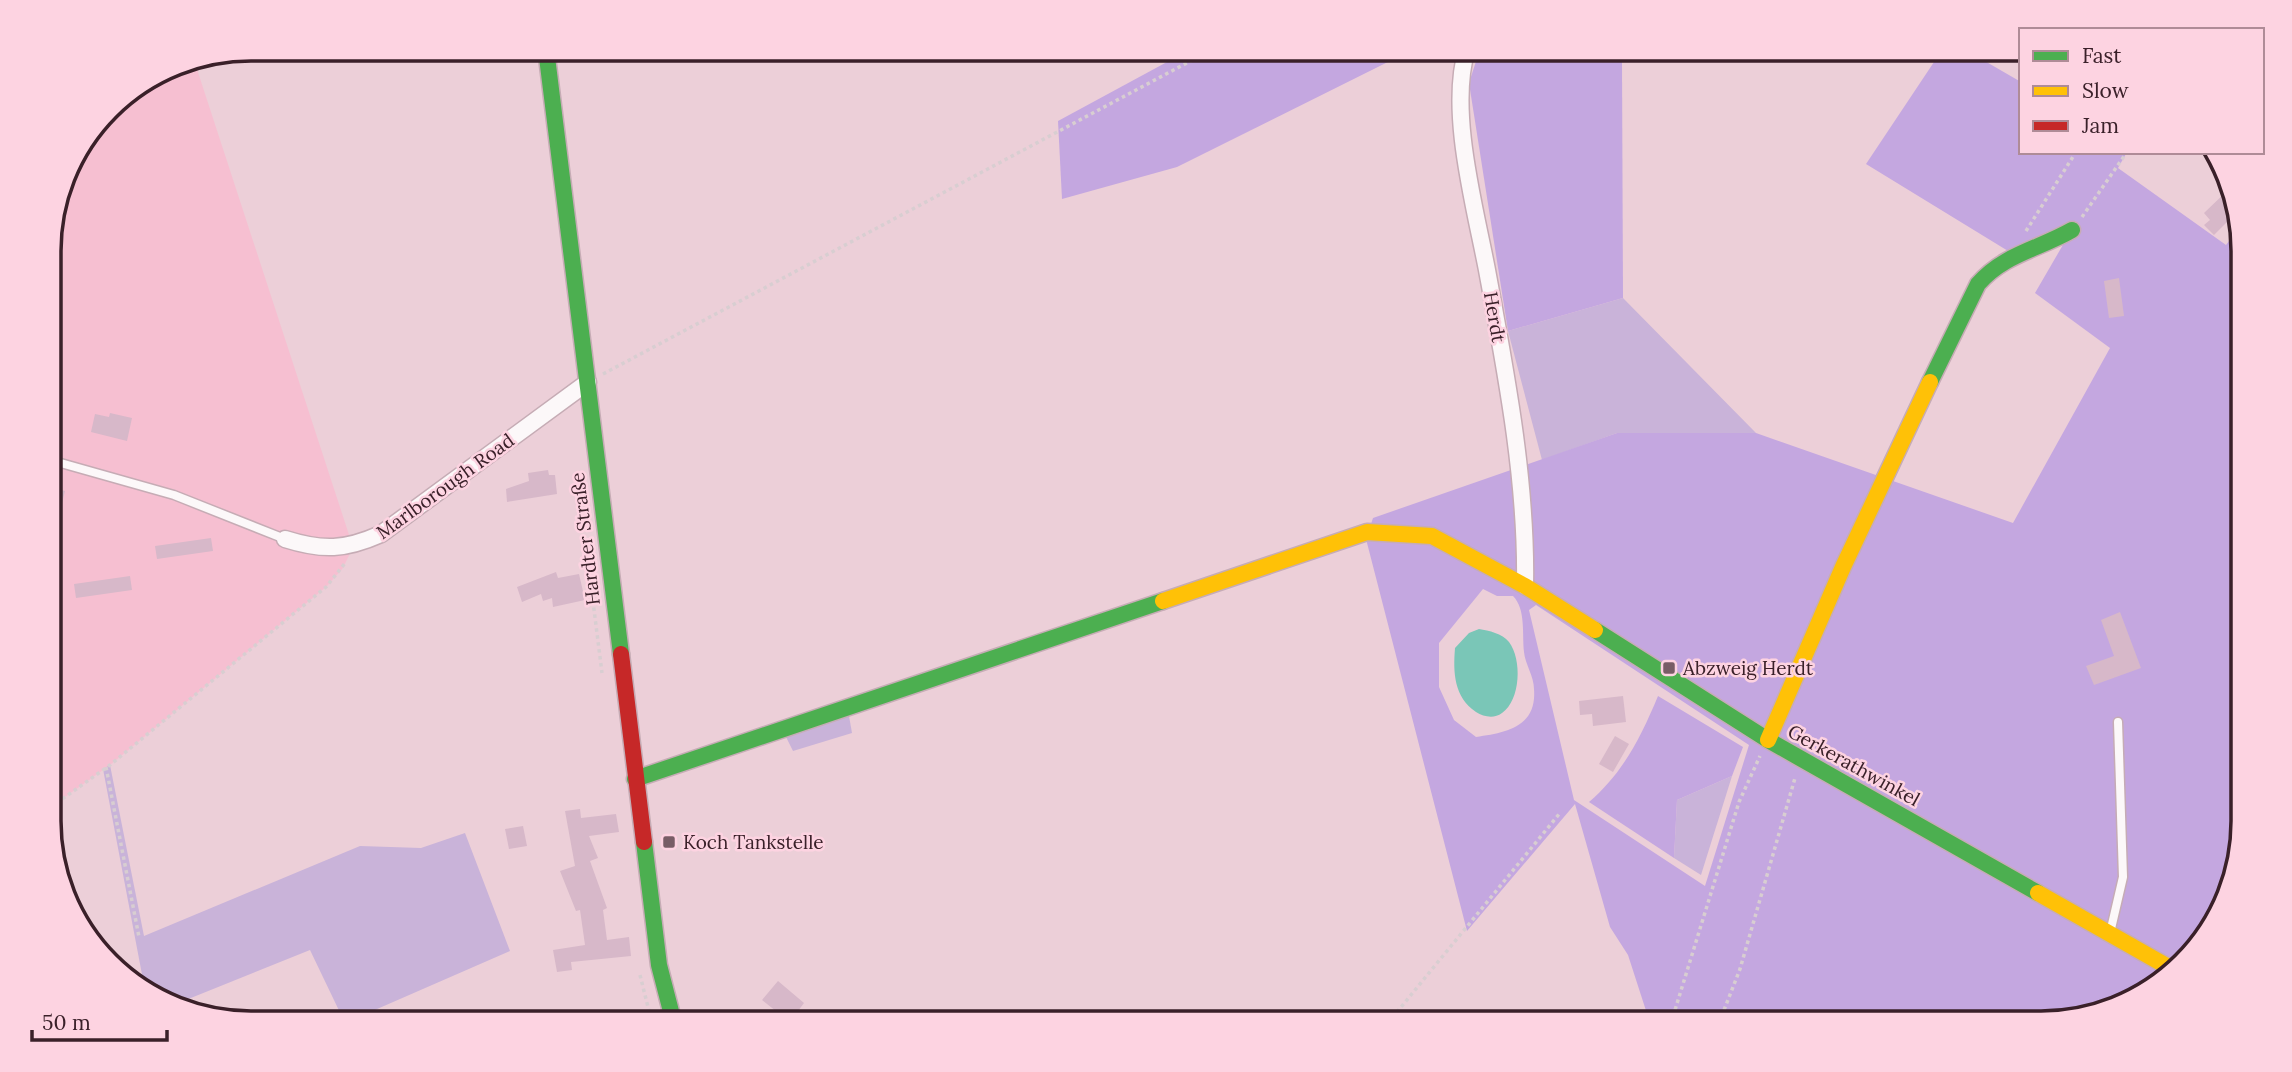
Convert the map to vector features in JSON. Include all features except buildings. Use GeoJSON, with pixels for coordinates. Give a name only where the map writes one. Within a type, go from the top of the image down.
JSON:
{"type":"FeatureCollection","features":[{"type":"Feature","properties":{"kind":"street","name":"Hardter Straße"},"geometry":{"type":"LineString","coordinates":[[548,61],[659,965],[671,1011]]}},
{"type":"Feature","properties":{"kind":"street","name":"Herdt"},"geometry":{"type":"LineString","coordinates":[[1466,61],[1460,114],[1509,391],[1525,553],[1525,586]]}},
{"type":"Feature","properties":{"kind":"street"},"geometry":{"type":"LineString","coordinates":[[1768,740],[1883,477],[1978,284],[1989,269],[2013,254],[2055,241],[2072,230]]}},
{"type":"Feature","properties":{"kind":"street","name":"Marlborough Road"},"geometry":{"type":"LineString","coordinates":[[285,539],[318,547],[353,547],[382,534],[588,382]]}},
{"type":"Feature","properties":{"kind":"street","name":"Gerkerathwinkel"},"geometry":{"type":"LineString","coordinates":[[635,779],[1367,531],[1432,536],[1525,586],[1768,740],[2165,965]]}},
{"type":"Feature","properties":{"kind":"lane","name":"Marlborough Road"},"geometry":{"type":"LineString","coordinates":[[62,463],[174,495],[285,539]]}},
{"type":"Feature","properties":{"kind":"lane"},"geometry":{"type":"LineString","coordinates":[[2110,933],[2123,877],[2118,722]]}},
{"type":"Feature","properties":{"kind":"path"},"geometry":{"type":"LineString","coordinates":[[588,382],[1190,61]]}},
{"type":"Feature","properties":{"kind":"path"},"geometry":{"type":"LineString","coordinates":[[2013,254],[2075,154]]}},
{"type":"Feature","properties":{"kind":"path"},"geometry":{"type":"LineString","coordinates":[[2072,230],[2126,154]]}},
{"type":"Feature","properties":{"kind":"path"},"geometry":{"type":"LineString","coordinates":[[61,800],[106,767],[326,587],[343,568],[353,547]]}},
{"type":"Feature","properties":{"kind":"path"},"geometry":{"type":"LineString","coordinates":[[1675,1010],[1739,802],[1768,740]]}},
{"type":"Feature","properties":{"kind":"path"},"geometry":{"type":"LineString","coordinates":[[1725,1010],[1741,969],[1801,759]]}},
{"type":"Feature","properties":{"kind":"path"},"geometry":{"type":"LineString","coordinates":[[106,767],[139,937]]}},
{"type":"Feature","properties":{"kind":"path"},"geometry":{"type":"LineString","coordinates":[[1398,1010],[1560,813]]}},
{"type":"Feature","properties":{"kind":"shaded area"},"geometry":{"type":"Polygon","coordinates":[[[1169,61],[1390,61],[1177,167],[1062,199],[1058,121],[1169,61]]]}},
{"type":"Feature","properties":{"kind":"shaded area"},"geometry":{"type":"Polygon","coordinates":[[[1476,61],[1622,61],[1623,298],[1508,331],[1469,83],[1476,61]]]}},
{"type":"Feature","properties":{"kind":"shaded area"},"geometry":{"type":"Polygon","coordinates":[[[1935,61],[1985,61],[2019,81],[2019,154],[2126,154],[2118,168],[2226,245],[2230,240],[2231,821],[2227,858],[2216,894],[2199,926],[2184,946],[2166,964],[2125,991],[2102,1001],[2053,1010],[1646,1010],[1628,955],[1610,927],[1575,804],[1467,931],[1366,539],[1373,518],[1617,433],[1756,433],[2013,523],[2110,348],[2035,293],[2071,231],[2013,254],[1866,164],[1935,61]],[[1483,589],[1439,643],[1439,687],[1454,720],[1476,737],[1517,726],[1525,720],[1534,702],[1534,684],[1525,657],[1520,608],[1513,596],[1497,596],[1483,589]],[[1536,605],[1529,610],[1574,800],[1705,886],[1749,745],[1536,605]]]}},
{"type":"Feature","properties":{"kind":"shaded area"},"geometry":{"type":"Polygon","coordinates":[[[197,69],[353,547],[343,568],[326,587],[110,765],[61,800],[63,226],[76,178],[100,136],[126,108],[146,93],[197,69]]]}},
{"type":"Feature","properties":{"kind":"shaded area"},"geometry":{"type":"Polygon","coordinates":[[[1623,298],[1756,433],[1617,433],[1542,460],[1508,331],[1623,298]]]}},
{"type":"Feature","properties":{"kind":"shaded area"},"geometry":{"type":"Polygon","coordinates":[[[1479,629],[1503,636],[1509,642],[1518,669],[1513,699],[1502,713],[1492,717],[1476,712],[1469,706],[1456,684],[1455,648],[1469,633],[1479,629]]]}},
{"type":"Feature","properties":{"kind":"shaded area"},"geometry":{"type":"Polygon","coordinates":[[[1658,696],[1743,747],[1732,776],[1677,800],[1674,858],[1589,802],[1612,779],[1630,754],[1658,696]]]}},
{"type":"Feature","properties":{"kind":"shaded area"},"geometry":{"type":"Polygon","coordinates":[[[849,716],[852,733],[793,751],[786,737],[849,716]]]}},
{"type":"Feature","properties":{"kind":"shaded area"},"geometry":{"type":"Polygon","coordinates":[[[110,765],[144,936],[360,846],[421,848],[465,833],[510,951],[373,1011],[339,1011],[310,950],[188,999],[178,996],[142,976],[103,769],[110,765]]]}},
{"type":"Feature","properties":{"kind":"shaded area"},"geometry":{"type":"Polygon","coordinates":[[[1732,776],[1701,875],[1674,858],[1677,800],[1732,776]]]}},
{"type":"Feature","properties":{"kind":"traffic: fast"},"geometry":{"type":"LineString","coordinates":[[547,61],[621,654]]}},
{"type":"Feature","properties":{"kind":"traffic: fast"},"geometry":{"type":"LineString","coordinates":[[1930,382],[1978,284],[2010,259],[2072,230]]}},
{"type":"Feature","properties":{"kind":"traffic: fast"},"geometry":{"type":"LineString","coordinates":[[635,779],[1163,601]]}},
{"type":"Feature","properties":{"kind":"traffic: fast"},"geometry":{"type":"LineString","coordinates":[[1595,630],[1768,740],[2038,893]]}},
{"type":"Feature","properties":{"kind":"traffic: fast"},"geometry":{"type":"LineString","coordinates":[[644,842],[659,965],[671,1011]]}},
{"type":"Feature","properties":{"kind":"traffic: slow"},"geometry":{"type":"LineString","coordinates":[[1768,740],[1843,567],[1930,382]]}},
{"type":"Feature","properties":{"kind":"traffic: slow"},"geometry":{"type":"LineString","coordinates":[[1163,601],[1367,532],[1432,536],[1525,586],[1595,630]]}},
{"type":"Feature","properties":{"kind":"traffic: slow"},"geometry":{"type":"LineString","coordinates":[[2038,893],[2165,965]]}},
{"type":"Feature","properties":{"kind":"traffic: jam"},"geometry":{"type":"LineString","coordinates":[[621,654],[644,842]]}},
{"type":"Feature","properties":{"kind":"place","name":"Abzweig Herdt"},"geometry":{"type":"Point","coordinates":[1669,668]}},
{"type":"Feature","properties":{"kind":"place","name":"Koch Tankstelle"},"geometry":{"type":"Point","coordinates":[669,842]}}]}
